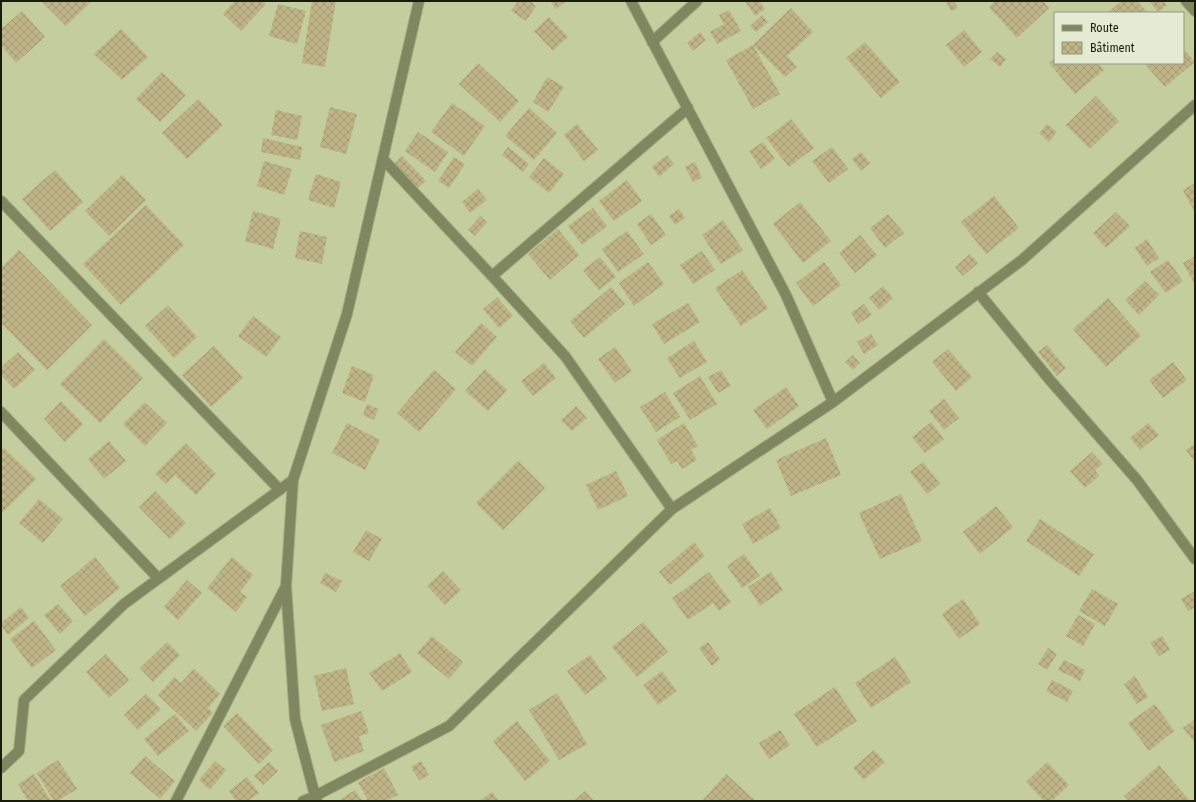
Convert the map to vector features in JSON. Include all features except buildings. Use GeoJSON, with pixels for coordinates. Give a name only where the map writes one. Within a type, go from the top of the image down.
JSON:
{"type":"FeatureCollection","features":[{"type":"Feature","properties":{"kind":"street"},"geometry":{"type":"LineString","coordinates":[[316,799],[295,719],[286,586],[293,480],[347,314],[419,1]]}},
{"type":"Feature","properties":{"kind":"street"},"geometry":{"type":"LineString","coordinates":[[631,1],[786,295],[833,402]]}},
{"type":"Feature","properties":{"kind":"street"},"geometry":{"type":"LineString","coordinates":[[652,42],[697,1]]}},
{"type":"Feature","properties":{"kind":"street"},"geometry":{"type":"LineString","coordinates":[[1186,1],[1195,11]]}},
{"type":"Feature","properties":{"kind":"street"},"geometry":{"type":"LineString","coordinates":[[303,801],[316,799],[449,726],[672,508],[833,402],[1022,260],[1195,106]]}},
{"type":"Feature","properties":{"kind":"street"},"geometry":{"type":"LineString","coordinates":[[492,276],[688,108]]}},
{"type":"Feature","properties":{"kind":"street"},"geometry":{"type":"LineString","coordinates":[[383,160],[565,356],[672,508]]}},
{"type":"Feature","properties":{"kind":"street"},"geometry":{"type":"LineString","coordinates":[[1,201],[280,490]]}},
{"type":"Feature","properties":{"kind":"street"},"geometry":{"type":"LineString","coordinates":[[978,292],[1049,379],[1137,480],[1195,559]]}},
{"type":"Feature","properties":{"kind":"street"},"geometry":{"type":"LineString","coordinates":[[1,412],[158,578]]}},
{"type":"Feature","properties":{"kind":"street"},"geometry":{"type":"LineString","coordinates":[[1,768],[19,751],[24,700],[124,604],[293,480]]}},
{"type":"Feature","properties":{"kind":"street"},"geometry":{"type":"LineString","coordinates":[[176,801],[286,586]]}}]}
